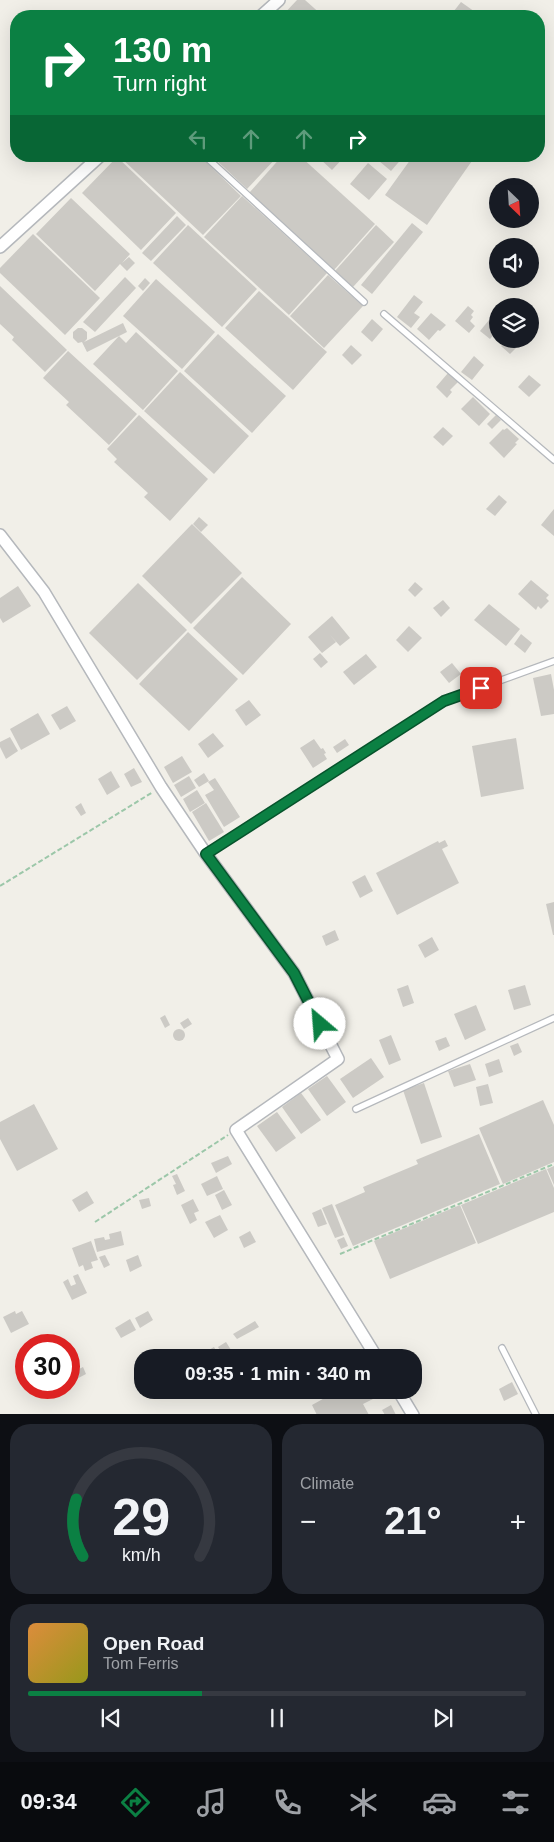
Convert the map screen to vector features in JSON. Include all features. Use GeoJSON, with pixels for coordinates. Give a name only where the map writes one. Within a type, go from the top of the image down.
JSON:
{"type":"FeatureCollection","features":[{"type":"Feature","properties":{"kind":"street"},"geometry":{"type":"LineString","coordinates":[[268,10],[279,0]]}},
{"type":"Feature","properties":{"kind":"street"},"geometry":{"type":"LineString","coordinates":[[0,247],[93,162]]}},
{"type":"Feature","properties":{"kind":"street"},"geometry":{"type":"LineString","coordinates":[[0,534],[44,592],[161,787],[206,854],[294,973],[338,1058],[236,1130],[371,1349]]}},
{"type":"Feature","properties":{"kind":"street"},"geometry":{"type":"LineString","coordinates":[[404,1399],[414,1414]]}},
{"type":"Feature","properties":{"kind":"lane"},"geometry":{"type":"LineString","coordinates":[[212,162],[364,302]]}},
{"type":"Feature","properties":{"kind":"lane"},"geometry":{"type":"LineString","coordinates":[[384,314],[554,460]]}},
{"type":"Feature","properties":{"kind":"lane"},"geometry":{"type":"LineString","coordinates":[[206,854],[444,701],[554,661]]}},
{"type":"Feature","properties":{"kind":"lane"},"geometry":{"type":"LineString","coordinates":[[356,1109],[554,1018]]}},
{"type":"Feature","properties":{"kind":"lane"},"geometry":{"type":"LineString","coordinates":[[502,1348],[536,1414]]}},
{"type":"Feature","properties":{"kind":"path"},"geometry":{"type":"LineString","coordinates":[[0,886],[161,787]]}},
{"type":"Feature","properties":{"kind":"path"},"geometry":{"type":"LineString","coordinates":[[95,1222],[236,1130]]}},
{"type":"Feature","properties":{"kind":"path"},"geometry":{"type":"LineString","coordinates":[[340,1254],[554,1164]]}},
{"type":"Feature","properties":{"kind":"building"},"geometry":{"type":"Polygon","coordinates":[[[297,0],[305,0],[316,10],[288,10],[297,0]]]}},
{"type":"Feature","properties":{"kind":"building"},"geometry":{"type":"Polygon","coordinates":[[[461,2],[472,10],[455,10],[461,2]]]}},
{"type":"Feature","properties":{"kind":"building"},"geometry":{"type":"Polygon","coordinates":[[[112,162],[122,162],[176,213],[141,250],[82,193],[112,162]]]}},
{"type":"Feature","properties":{"kind":"building"},"geometry":{"type":"Polygon","coordinates":[[[125,162],[206,162],[241,196],[203,235],[125,162]]]}},
{"type":"Feature","properties":{"kind":"building"},"geometry":{"type":"Polygon","coordinates":[[[218,162],[272,162],[247,189],[218,162]]]}},
{"type":"Feature","properties":{"kind":"building"},"geometry":{"type":"Polygon","coordinates":[[[277,162],[307,162],[375,224],[334,270],[249,193],[277,162]]]}},
{"type":"Feature","properties":{"kind":"building"},"geometry":{"type":"Polygon","coordinates":[[[323,162],[339,162],[332,170],[323,162]]]}},
{"type":"Feature","properties":{"kind":"building"},"geometry":{"type":"Polygon","coordinates":[[[380,162],[399,162],[391,171],[380,162]]]}},
{"type":"Feature","properties":{"kind":"building"},"geometry":{"type":"Polygon","coordinates":[[[409,162],[471,162],[427,225],[385,195],[409,162]]]}},
{"type":"Feature","properties":{"kind":"building"},"geometry":{"type":"Polygon","coordinates":[[[368,163],[387,179],[369,200],[350,184],[368,163]]]}},
{"type":"Feature","properties":{"kind":"building"},"geometry":{"type":"Polygon","coordinates":[[[242,196],[327,273],[289,315],[204,237],[242,196]]]}},
{"type":"Feature","properties":{"kind":"building"},"geometry":{"type":"Polygon","coordinates":[[[71,198],[130,254],[122,263],[129,257],[135,263],[127,271],[120,264],[95,291],[36,234],[71,198]]]}},
{"type":"Feature","properties":{"kind":"building"},"geometry":{"type":"Polygon","coordinates":[[[177,216],[186,225],[151,261],[142,253],[177,216]]]}},
{"type":"Feature","properties":{"kind":"building"},"geometry":{"type":"Polygon","coordinates":[[[412,223],[423,232],[372,294],[361,285],[412,223]]]}},
{"type":"Feature","properties":{"kind":"building"},"geometry":{"type":"Polygon","coordinates":[[[188,225],[257,289],[222,327],[153,263],[188,225]]]}},
{"type":"Feature","properties":{"kind":"building"},"geometry":{"type":"Polygon","coordinates":[[[376,225],[394,242],[353,287],[335,271],[376,225]]]}},
{"type":"Feature","properties":{"kind":"building"},"geometry":{"type":"Polygon","coordinates":[[[33,234],[100,298],[65,335],[0,273],[0,268],[33,234]]]}},
{"type":"Feature","properties":{"kind":"building"},"geometry":{"type":"Polygon","coordinates":[[[328,275],[363,306],[324,348],[290,316],[328,275]]]}},
{"type":"Feature","properties":{"kind":"building"},"geometry":{"type":"Polygon","coordinates":[[[125,277],[136,288],[95,332],[83,322],[125,277]]]}},
{"type":"Feature","properties":{"kind":"building"},"geometry":{"type":"Polygon","coordinates":[[[145,278],[150,283],[143,291],[138,286],[145,278]]]}},
{"type":"Feature","properties":{"kind":"building"},"geometry":{"type":"Polygon","coordinates":[[[156,279],[215,332],[182,369],[123,316],[156,279]]]}},
{"type":"Feature","properties":{"kind":"building"},"geometry":{"type":"Polygon","coordinates":[[[0,286],[67,350],[45,372],[12,340],[14,337],[0,324],[0,286]]]}},
{"type":"Feature","properties":{"kind":"building"},"geometry":{"type":"Polygon","coordinates":[[[259,291],[327,352],[293,390],[225,328],[259,291]]]}},
{"type":"Feature","properties":{"kind":"building"},"geometry":{"type":"Polygon","coordinates":[[[414,295],[423,302],[414,313],[420,317],[411,328],[397,317],[414,295]]]}},
{"type":"Feature","properties":{"kind":"building"},"geometry":{"type":"Polygon","coordinates":[[[468,306],[474,311],[470,321],[475,326],[469,333],[455,321],[468,306]]]}},
{"type":"Feature","properties":{"kind":"building"},"geometry":{"type":"Polygon","coordinates":[[[431,313],[446,325],[440,331],[438,330],[429,340],[417,329],[431,313]]]}},
{"type":"Feature","properties":{"kind":"building"},"geometry":{"type":"Polygon","coordinates":[[[372,319],[383,329],[372,342],[361,332],[372,319]]]}},
{"type":"Feature","properties":{"kind":"building"},"geometry":{"type":"Polygon","coordinates":[[[489,320],[489,338],[480,331],[489,320]]]}},
{"type":"Feature","properties":{"kind":"building"},"geometry":{"type":"Polygon","coordinates":[[[123,323],[127,332],[87,352],[82,342],[78,343],[73,338],[73,332],[78,328],[82,328],[87,332],[87,339],[84,342],[123,323]]]}},
{"type":"Feature","properties":{"kind":"building"},"geometry":{"type":"Polygon","coordinates":[[[136,332],[178,371],[143,410],[93,364],[119,336],[126,343],[136,332]]]}},
{"type":"Feature","properties":{"kind":"building"},"geometry":{"type":"Polygon","coordinates":[[[218,334],[286,396],[252,433],[184,371],[218,334]]]}},
{"type":"Feature","properties":{"kind":"building"},"geometry":{"type":"Polygon","coordinates":[[[351,345],[362,355],[352,365],[342,355],[351,345]]]}},
{"type":"Feature","properties":{"kind":"building"},"geometry":{"type":"Polygon","coordinates":[[[503,348],[516,348],[510,354],[503,348]]]}},
{"type":"Feature","properties":{"kind":"building"},"geometry":{"type":"Polygon","coordinates":[[[68,351],[137,414],[109,445],[66,405],[69,402],[43,378],[68,351]]]}},
{"type":"Feature","properties":{"kind":"building"},"geometry":{"type":"Polygon","coordinates":[[[474,356],[484,365],[472,380],[461,372],[474,356]]]}},
{"type":"Feature","properties":{"kind":"building"},"geometry":{"type":"Polygon","coordinates":[[[180,372],[249,436],[214,474],[144,411],[180,372]]]}},
{"type":"Feature","properties":{"kind":"building"},"geometry":{"type":"Polygon","coordinates":[[[448,373],[458,382],[450,390],[452,392],[447,398],[436,387],[448,373]]]}},
{"type":"Feature","properties":{"kind":"building"},"geometry":{"type":"Polygon","coordinates":[[[529,375],[541,385],[529,397],[518,387],[529,375]]]}},
{"type":"Feature","properties":{"kind":"building"},"geometry":{"type":"Polygon","coordinates":[[[473,397],[490,414],[479,426],[461,409],[473,397]]]}},
{"type":"Feature","properties":{"kind":"building"},"geometry":{"type":"Polygon","coordinates":[[[139,415],[208,479],[170,521],[144,497],[148,493],[114,462],[117,459],[107,449],[139,415]]]}},
{"type":"Feature","properties":{"kind":"building"},"geometry":{"type":"Polygon","coordinates":[[[496,415],[501,420],[492,429],[487,424],[496,415]]]}},
{"type":"Feature","properties":{"kind":"building"},"geometry":{"type":"Polygon","coordinates":[[[443,427],[453,436],[443,446],[433,437],[443,427]]]}},
{"type":"Feature","properties":{"kind":"building"},"geometry":{"type":"Polygon","coordinates":[[[507,428],[519,439],[515,443],[517,444],[504,458],[489,443],[503,429],[507,428]]]}},
{"type":"Feature","properties":{"kind":"building"},"geometry":{"type":"Polygon","coordinates":[[[499,495],[507,502],[495,516],[486,509],[499,495]]]}},
{"type":"Feature","properties":{"kind":"building"},"geometry":{"type":"Polygon","coordinates":[[[554,509],[554,536],[541,525],[554,509]]]}},
{"type":"Feature","properties":{"kind":"building"},"geometry":{"type":"Polygon","coordinates":[[[199,517],[208,525],[201,532],[193,524],[199,517]]]}},
{"type":"Feature","properties":{"kind":"building"},"geometry":{"type":"Polygon","coordinates":[[[192,524],[242,573],[191,624],[142,576],[192,524]]]}},
{"type":"Feature","properties":{"kind":"building"},"geometry":{"type":"Polygon","coordinates":[[[242,577],[291,624],[243,675],[193,628],[242,577]]]}},
{"type":"Feature","properties":{"kind":"building"},"geometry":{"type":"Polygon","coordinates":[[[531,580],[549,595],[546,598],[549,601],[541,609],[538,606],[536,610],[518,594],[531,580]]]}},
{"type":"Feature","properties":{"kind":"building"},"geometry":{"type":"Polygon","coordinates":[[[415,582],[423,589],[415,597],[408,590],[415,582]]]}},
{"type":"Feature","properties":{"kind":"building"},"geometry":{"type":"Polygon","coordinates":[[[138,583],[187,630],[137,680],[89,633],[138,583]]]}},
{"type":"Feature","properties":{"kind":"building"},"geometry":{"type":"Polygon","coordinates":[[[18,586],[31,606],[3,623],[0,618],[0,598],[18,586]]]}},
{"type":"Feature","properties":{"kind":"building"},"geometry":{"type":"Polygon","coordinates":[[[443,600],[450,608],[441,617],[433,608],[443,600]]]}},
{"type":"Feature","properties":{"kind":"building"},"geometry":{"type":"Polygon","coordinates":[[[489,604],[520,629],[506,646],[474,620],[489,604]]]}},
{"type":"Feature","properties":{"kind":"building"},"geometry":{"type":"Polygon","coordinates":[[[332,616],[350,638],[340,646],[330,635],[336,642],[322,653],[308,637],[332,616]]]}},
{"type":"Feature","properties":{"kind":"building"},"geometry":{"type":"Polygon","coordinates":[[[409,626],[422,638],[408,652],[396,640],[409,626]]]}},
{"type":"Feature","properties":{"kind":"building"},"geometry":{"type":"Polygon","coordinates":[[[188,632],[238,679],[189,731],[139,684],[188,632]]]}},
{"type":"Feature","properties":{"kind":"building"},"geometry":{"type":"Polygon","coordinates":[[[521,634],[532,643],[525,653],[514,644],[521,634]]]}},
{"type":"Feature","properties":{"kind":"building"},"geometry":{"type":"Polygon","coordinates":[[[320,653],[328,662],[321,668],[313,659],[320,653]]]}},
{"type":"Feature","properties":{"kind":"building"},"geometry":{"type":"Polygon","coordinates":[[[366,654],[377,667],[354,685],[343,672],[366,654]]]}},
{"type":"Feature","properties":{"kind":"building"},"geometry":{"type":"Polygon","coordinates":[[[452,663],[461,674],[449,683],[440,672],[452,663]]]}},
{"type":"Feature","properties":{"kind":"building"},"geometry":{"type":"Polygon","coordinates":[[[551,674],[554,690],[554,714],[541,716],[533,678],[551,674]]]}},
{"type":"Feature","properties":{"kind":"building"},"geometry":{"type":"Polygon","coordinates":[[[249,700],[261,715],[246,726],[235,710],[249,700]]]}},
{"type":"Feature","properties":{"kind":"building"},"geometry":{"type":"Polygon","coordinates":[[[67,706],[76,721],[60,730],[51,715],[67,706]]]}},
{"type":"Feature","properties":{"kind":"building"},"geometry":{"type":"Polygon","coordinates":[[[38,713],[50,734],[21,750],[10,729],[38,713]]]}},
{"type":"Feature","properties":{"kind":"building"},"geometry":{"type":"Polygon","coordinates":[[[213,733],[224,746],[208,758],[198,744],[213,733]]]}},
{"type":"Feature","properties":{"kind":"building"},"geometry":{"type":"Polygon","coordinates":[[[10,737],[18,751],[6,759],[0,747],[0,742],[10,737]]]}},
{"type":"Feature","properties":{"kind":"building"},"geometry":{"type":"Polygon","coordinates":[[[516,738],[524,789],[481,797],[472,746],[516,738]]]}},
{"type":"Feature","properties":{"kind":"building"},"geometry":{"type":"Polygon","coordinates":[[[314,739],[321,749],[323,748],[327,759],[313,768],[300,748],[314,739]]]}},
{"type":"Feature","properties":{"kind":"building"},"geometry":{"type":"Polygon","coordinates":[[[345,739],[349,745],[337,753],[333,747],[345,739]]]}},
{"type":"Feature","properties":{"kind":"building"},"geometry":{"type":"Polygon","coordinates":[[[182,756],[192,772],[173,783],[164,767],[182,756]]]}},
{"type":"Feature","properties":{"kind":"building"},"geometry":{"type":"Polygon","coordinates":[[[134,768],[142,782],[131,787],[124,774],[134,768]]]}},
{"type":"Feature","properties":{"kind":"building"},"geometry":{"type":"Polygon","coordinates":[[[111,771],[120,787],[107,795],[98,779],[111,771]]]}},
{"type":"Feature","properties":{"kind":"building"},"geometry":{"type":"Polygon","coordinates":[[[204,773],[209,781],[199,787],[194,780],[204,773]]]}},
{"type":"Feature","properties":{"kind":"building"},"geometry":{"type":"Polygon","coordinates":[[[189,776],[196,788],[181,797],[174,785],[189,776]]]}},
{"type":"Feature","properties":{"kind":"building"},"geometry":{"type":"Polygon","coordinates":[[[215,778],[240,817],[224,827],[205,795],[214,790],[208,782],[215,778]]]}},
{"type":"Feature","properties":{"kind":"building"},"geometry":{"type":"Polygon","coordinates":[[[197,790],[205,803],[190,812],[183,799],[197,790]]]}},
{"type":"Feature","properties":{"kind":"building"},"geometry":{"type":"Polygon","coordinates":[[[81,803],[86,813],[81,816],[75,807],[81,803]]]}},
{"type":"Feature","properties":{"kind":"building"},"geometry":{"type":"Polygon","coordinates":[[[206,803],[224,832],[209,841],[192,812],[206,803]]]}},
{"type":"Feature","properties":{"kind":"building"},"geometry":{"type":"Polygon","coordinates":[[[445,840],[448,846],[442,849],[459,883],[397,915],[376,873],[438,841],[439,843],[445,840]]]}},
{"type":"Feature","properties":{"kind":"building"},"geometry":{"type":"Polygon","coordinates":[[[365,875],[373,891],[360,898],[352,882],[365,875]]]}},
{"type":"Feature","properties":{"kind":"building"},"geometry":{"type":"Polygon","coordinates":[[[554,902],[554,935],[553,935],[546,904],[554,902]]]}},
{"type":"Feature","properties":{"kind":"building"},"geometry":{"type":"Polygon","coordinates":[[[335,930],[339,940],[326,946],[322,936],[335,930]]]}},
{"type":"Feature","properties":{"kind":"building"},"geometry":{"type":"Polygon","coordinates":[[[432,937],[439,950],[425,958],[418,945],[432,937]]]}},
{"type":"Feature","properties":{"kind":"building"},"geometry":{"type":"Polygon","coordinates":[[[408,985],[414,1003],[403,1007],[397,989],[408,985]]]}},
{"type":"Feature","properties":{"kind":"building"},"geometry":{"type":"Polygon","coordinates":[[[525,985],[531,1005],[514,1010],[508,990],[525,985]]]}},
{"type":"Feature","properties":{"kind":"building"},"geometry":{"type":"Polygon","coordinates":[[[476,1005],[486,1030],[465,1040],[454,1014],[476,1005]]]}},
{"type":"Feature","properties":{"kind":"building"},"geometry":{"type":"Polygon","coordinates":[[[165,1015],[170,1025],[165,1028],[160,1018],[165,1015]]]}},
{"type":"Feature","properties":{"kind":"building"},"geometry":{"type":"Polygon","coordinates":[[[188,1018],[192,1024],[184,1029],[180,1023],[188,1018]]]}},
{"type":"Feature","properties":{"kind":"building"},"geometry":{"type":"Polygon","coordinates":[[[177,1029],[181,1029],[185,1035],[181,1041],[177,1041],[173,1037],[173,1033],[177,1029]]]}},
{"type":"Feature","properties":{"kind":"building"},"geometry":{"type":"Polygon","coordinates":[[[391,1035],[401,1060],[389,1065],[379,1040],[391,1035]]]}},
{"type":"Feature","properties":{"kind":"building"},"geometry":{"type":"Polygon","coordinates":[[[446,1037],[450,1046],[439,1051],[435,1041],[446,1037]]]}},
{"type":"Feature","properties":{"kind":"building"},"geometry":{"type":"Polygon","coordinates":[[[518,1043],[522,1052],[514,1056],[510,1046],[518,1043]]]}},
{"type":"Feature","properties":{"kind":"building"},"geometry":{"type":"Polygon","coordinates":[[[371,1058],[384,1077],[353,1098],[340,1079],[371,1058]]]}},
{"type":"Feature","properties":{"kind":"building"},"geometry":{"type":"Polygon","coordinates":[[[499,1059],[503,1072],[489,1077],[485,1064],[499,1059]]]}},
{"type":"Feature","properties":{"kind":"building"},"geometry":{"type":"Polygon","coordinates":[[[470,1064],[476,1080],[454,1087],[448,1071],[470,1064]]]}},
{"type":"Feature","properties":{"kind":"building"},"geometry":{"type":"Polygon","coordinates":[[[327,1076],[346,1102],[327,1116],[308,1089],[327,1076]]]}},
{"type":"Feature","properties":{"kind":"building"},"geometry":{"type":"Polygon","coordinates":[[[424,1083],[442,1137],[421,1144],[403,1090],[424,1083]]]}},
{"type":"Feature","properties":{"kind":"building"},"geometry":{"type":"Polygon","coordinates":[[[488,1084],[493,1103],[480,1106],[476,1087],[488,1084]]]}},
{"type":"Feature","properties":{"kind":"building"},"geometry":{"type":"Polygon","coordinates":[[[301,1093],[321,1120],[301,1134],[282,1107],[301,1093]]]}},
{"type":"Feature","properties":{"kind":"building"},"geometry":{"type":"Polygon","coordinates":[[[543,1100],[554,1125],[554,1162],[503,1184],[479,1128],[543,1100]]]}},
{"type":"Feature","properties":{"kind":"building"},"geometry":{"type":"Polygon","coordinates":[[[34,1104],[58,1149],[17,1171],[0,1139],[0,1122],[34,1104]]]}},
{"type":"Feature","properties":{"kind":"building"},"geometry":{"type":"Polygon","coordinates":[[[277,1112],[296,1138],[276,1152],[257,1126],[277,1112]]]}},
{"type":"Feature","properties":{"kind":"building"},"geometry":{"type":"Polygon","coordinates":[[[479,1134],[500,1184],[353,1246],[335,1205],[365,1192],[363,1187],[418,1164],[416,1160],[479,1134]]]}},
{"type":"Feature","properties":{"kind":"building"},"geometry":{"type":"Polygon","coordinates":[[[228,1156],[232,1164],[216,1173],[211,1163],[228,1156]]]}},
{"type":"Feature","properties":{"kind":"building"},"geometry":{"type":"Polygon","coordinates":[[[554,1166],[554,1185],[547,1169],[554,1166]]]}},
{"type":"Feature","properties":{"kind":"building"},"geometry":{"type":"Polygon","coordinates":[[[546,1169],[554,1188],[554,1212],[478,1244],[461,1205],[546,1169]]]}},
{"type":"Feature","properties":{"kind":"building"},"geometry":{"type":"Polygon","coordinates":[[[177,1174],[185,1191],[177,1195],[173,1185],[176,1184],[172,1176],[177,1174]]]}},
{"type":"Feature","properties":{"kind":"building"},"geometry":{"type":"Polygon","coordinates":[[[217,1176],[223,1189],[207,1196],[201,1184],[217,1176]]]}},
{"type":"Feature","properties":{"kind":"building"},"geometry":{"type":"Polygon","coordinates":[[[224,1190],[232,1205],[222,1210],[215,1195],[224,1190]]]}},
{"type":"Feature","properties":{"kind":"building"},"geometry":{"type":"Polygon","coordinates":[[[87,1191],[94,1203],[79,1212],[72,1200],[87,1191]]]}},
{"type":"Feature","properties":{"kind":"building"},"geometry":{"type":"Polygon","coordinates":[[[149,1198],[151,1206],[142,1209],[139,1200],[149,1198]]]}},
{"type":"Feature","properties":{"kind":"building"},"geometry":{"type":"Polygon","coordinates":[[[193,1199],[199,1211],[194,1213],[197,1220],[190,1224],[181,1205],[193,1199]]]}},
{"type":"Feature","properties":{"kind":"building"},"geometry":{"type":"Polygon","coordinates":[[[332,1204],[344,1235],[335,1238],[322,1208],[332,1204]]]}},
{"type":"Feature","properties":{"kind":"building"},"geometry":{"type":"Polygon","coordinates":[[[460,1205],[476,1243],[390,1279],[374,1241],[460,1205]]]}},
{"type":"Feature","properties":{"kind":"building"},"geometry":{"type":"Polygon","coordinates":[[[321,1209],[327,1224],[318,1227],[312,1213],[321,1209]]]}},
{"type":"Feature","properties":{"kind":"building"},"geometry":{"type":"Polygon","coordinates":[[[220,1215],[228,1230],[214,1238],[205,1222],[220,1215]]]}},
{"type":"Feature","properties":{"kind":"building"},"geometry":{"type":"Polygon","coordinates":[[[121,1231],[124,1245],[97,1252],[94,1239],[104,1237],[105,1240],[110,1239],[109,1234],[121,1231]]]}},
{"type":"Feature","properties":{"kind":"building"},"geometry":{"type":"Polygon","coordinates":[[[250,1231],[256,1242],[244,1248],[239,1237],[250,1231]]]}},
{"type":"Feature","properties":{"kind":"building"},"geometry":{"type":"Polygon","coordinates":[[[344,1237],[348,1246],[341,1249],[337,1240],[344,1237]]]}},
{"type":"Feature","properties":{"kind":"building"},"geometry":{"type":"Polygon","coordinates":[[[91,1241],[98,1260],[91,1262],[93,1268],[85,1271],[83,1265],[79,1267],[72,1248],[91,1241]]]}},
{"type":"Feature","properties":{"kind":"building"},"geometry":{"type":"Polygon","coordinates":[[[105,1255],[110,1265],[104,1268],[99,1257],[105,1255]]]}},
{"type":"Feature","properties":{"kind":"building"},"geometry":{"type":"Polygon","coordinates":[[[138,1255],[142,1266],[130,1272],[126,1260],[138,1255]]]}},
{"type":"Feature","properties":{"kind":"building"},"geometry":{"type":"Polygon","coordinates":[[[78,1274],[87,1293],[72,1300],[63,1282],[68,1279],[71,1286],[76,1284],[73,1276],[78,1274]]]}},
{"type":"Feature","properties":{"kind":"building"},"geometry":{"type":"Polygon","coordinates":[[[15,1311],[16,1314],[22,1311],[29,1324],[11,1333],[3,1317],[15,1311]]]}},
{"type":"Feature","properties":{"kind":"building"},"geometry":{"type":"Polygon","coordinates":[[[148,1311],[153,1320],[140,1328],[135,1318],[148,1311]]]}},
{"type":"Feature","properties":{"kind":"building"},"geometry":{"type":"Polygon","coordinates":[[[130,1319],[136,1330],[121,1338],[115,1328],[130,1319]]]}},
{"type":"Feature","properties":{"kind":"building"},"geometry":{"type":"Polygon","coordinates":[[[255,1321],[259,1327],[237,1339],[233,1334],[255,1321]]]}},
{"type":"Feature","properties":{"kind":"building"},"geometry":{"type":"Polygon","coordinates":[[[226,1342],[230,1349],[219,1349],[218,1347],[226,1342]]]}},
{"type":"Feature","properties":{"kind":"building"},"geometry":{"type":"Polygon","coordinates":[[[83,1367],[86,1374],[80,1377],[80,1368],[83,1367]]]}},
{"type":"Feature","properties":{"kind":"building"},"geometry":{"type":"Polygon","coordinates":[[[512,1382],[518,1394],[504,1401],[499,1389],[512,1382]]]}},
{"type":"Feature","properties":{"kind":"building"},"geometry":{"type":"Polygon","coordinates":[[[323,1399],[373,1399],[363,1404],[368,1414],[316,1414],[312,1405],[323,1399]]]}},
{"type":"Feature","properties":{"kind":"building"},"geometry":{"type":"Polygon","coordinates":[[[391,1405],[396,1414],[384,1414],[382,1410],[391,1405]]]}},
{"type":"Feature","properties":{"kind":"route"},"geometry":{"type":"LineString","coordinates":[[320,1024],[294,973],[206,854],[444,701],[481,688]]}}]}
